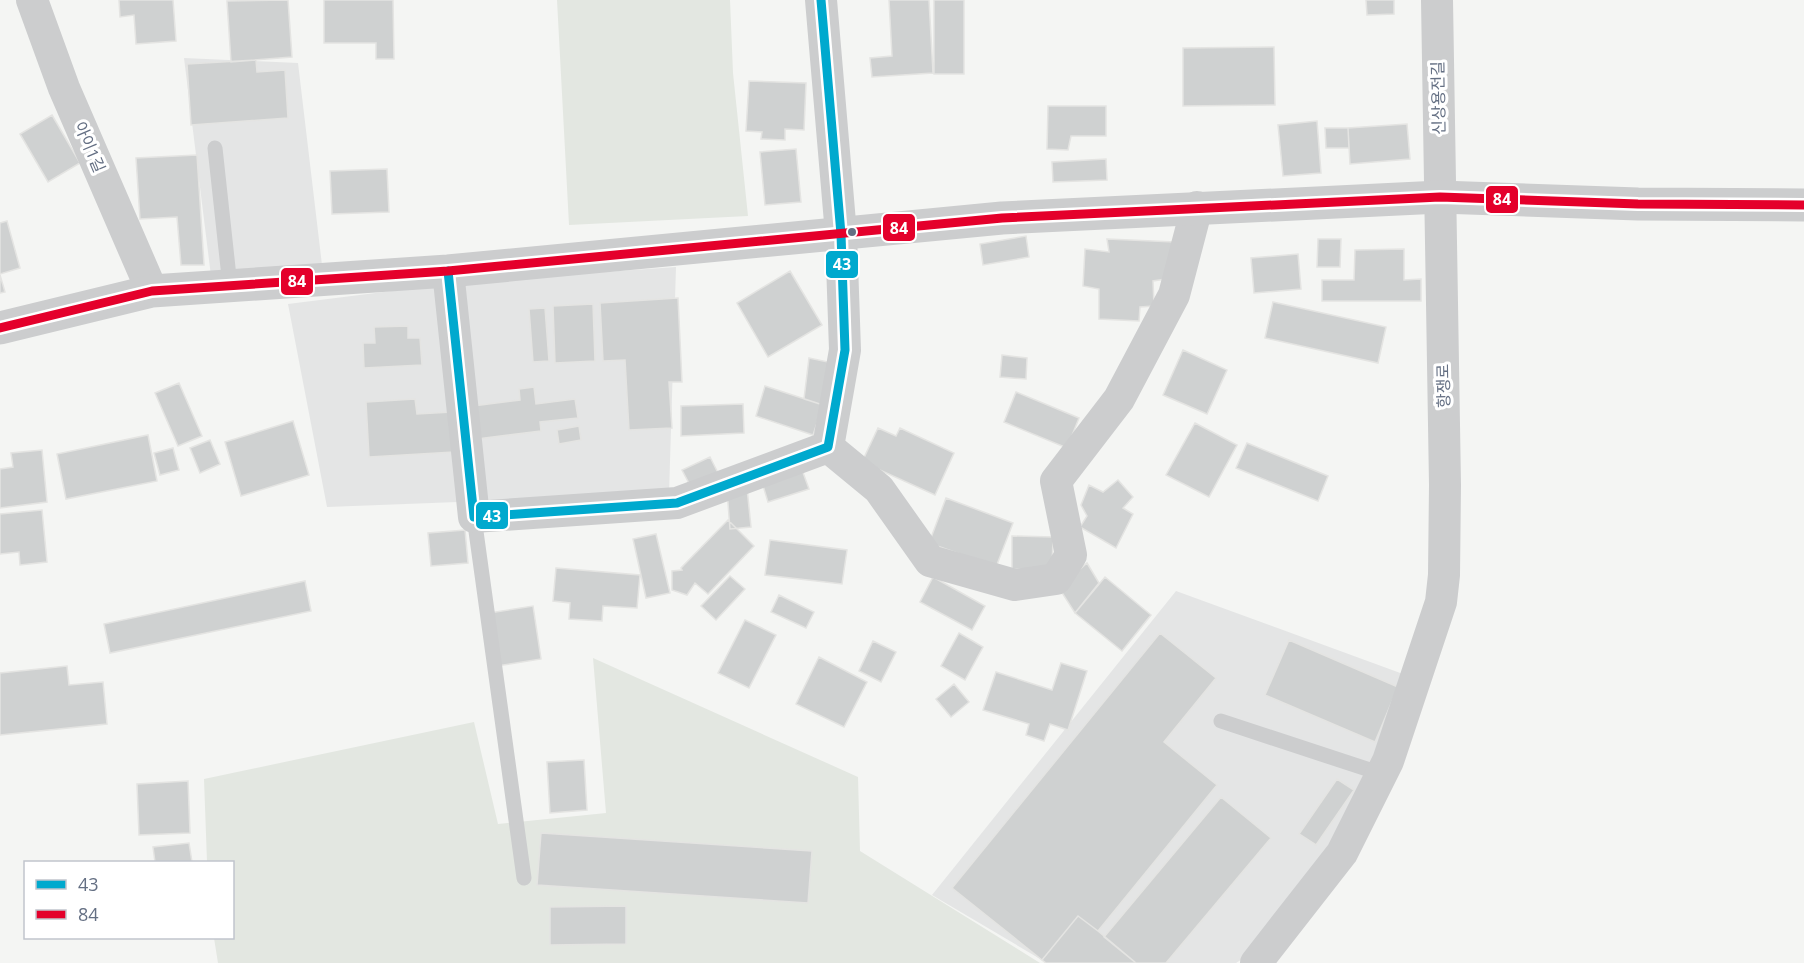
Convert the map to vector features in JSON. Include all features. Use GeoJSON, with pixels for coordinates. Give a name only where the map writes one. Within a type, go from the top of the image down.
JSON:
{"type":"FeatureCollection","features":[{"type":"Feature","properties":{"kind":"street","name":"아이1길"},"geometry":{"type":"LineString","coordinates":[[32,0],[64,88],[152,291]]}},
{"type":"Feature","properties":{"kind":"street"},"geometry":{"type":"LineString","coordinates":[[821,0],[841,234],[845,350],[828,447]]}},
{"type":"Feature","properties":{"kind":"street","name":"신상용전길"},"geometry":{"type":"LineString","coordinates":[[1437,0],[1440,197]]}},
{"type":"Feature","properties":{"kind":"street"},"geometry":{"type":"LineString","coordinates":[[0,328],[152,291],[448,271],[1002,218],[1440,197],[1638,204],[1804,205]]}},
{"type":"Feature","properties":{"kind":"street","name":"항쟁로"},"geometry":{"type":"LineString","coordinates":[[1256,963],[1342,853],[1382,774],[1442,602],[1444,575],[1440,197]]}},
{"type":"Feature","properties":{"kind":"street"},"geometry":{"type":"LineString","coordinates":[[828,447],[879,489],[930,561],[1015,585],[1056,579],[1071,555],[1056,481],[1119,399],[1174,295],[1197,207]]}},
{"type":"Feature","properties":{"kind":"street"},"geometry":{"type":"LineString","coordinates":[[448,271],[474,517],[677,503],[828,447]]}},
{"type":"Feature","properties":{"kind":"lane"},"geometry":{"type":"LineString","coordinates":[[215,148],[230,286]]}},
{"type":"Feature","properties":{"kind":"lane"},"geometry":{"type":"LineString","coordinates":[[474,517],[524,878]]}},
{"type":"Feature","properties":{"kind":"lane"},"geometry":{"type":"LineString","coordinates":[[1221,721],[1382,774]]}},
{"type":"Feature","properties":{"kind":"shaded area"},"geometry":{"type":"Polygon","coordinates":[[[557,0],[730,0],[733,73],[748,216],[569,225],[557,0]]]}},
{"type":"Feature","properties":{"kind":"shaded area"},"geometry":{"type":"Polygon","coordinates":[[[184,58],[298,63],[322,265],[211,276],[184,58]]]}},
{"type":"Feature","properties":{"kind":"shaded area"},"geometry":{"type":"Polygon","coordinates":[[[676,267],[669,494],[327,507],[288,304],[463,282],[676,267]]]}},
{"type":"Feature","properties":{"kind":"shaded area"},"geometry":{"type":"Polygon","coordinates":[[[1176,591],[1403,674],[1378,757],[1343,825],[1253,952],[1236,963],[1047,963],[932,895],[1176,591]]]}},
{"type":"Feature","properties":{"kind":"shaded area"},"geometry":{"type":"Polygon","coordinates":[[[593,658],[858,777],[860,851],[1040,963],[218,963],[214,939],[234,939],[234,861],[207,861],[204,779],[474,722],[498,824],[606,813],[593,658]]]}},
{"type":"Feature","properties":{"kind":"building"},"geometry":{"type":"Polygon","coordinates":[[[119,0],[173,0],[176,41],[136,44],[134,15],[120,17],[119,0]]]}},
{"type":"Feature","properties":{"kind":"building"},"geometry":{"type":"Polygon","coordinates":[[[288,0],[292,57],[231,62],[227,1],[288,0]]]}},
{"type":"Feature","properties":{"kind":"building"},"geometry":{"type":"Polygon","coordinates":[[[324,0],[393,0],[394,59],[376,59],[376,43],[324,43],[324,0]]]}},
{"type":"Feature","properties":{"kind":"building"},"geometry":{"type":"Polygon","coordinates":[[[889,0],[929,0],[933,73],[872,77],[870,58],[892,56],[889,0]]]}},
{"type":"Feature","properties":{"kind":"building"},"geometry":{"type":"Polygon","coordinates":[[[934,0],[964,0],[964,74],[934,74],[934,0]]]}},
{"type":"Feature","properties":{"kind":"building"},"geometry":{"type":"Polygon","coordinates":[[[1366,0],[1394,0],[1394,14],[1367,15],[1366,0]]]}},
{"type":"Feature","properties":{"kind":"building"},"geometry":{"type":"Polygon","coordinates":[[[1274,47],[1275,105],[1183,106],[1183,48],[1274,47]]]}},
{"type":"Feature","properties":{"kind":"building"},"geometry":{"type":"Polygon","coordinates":[[[256,60],[257,72],[285,70],[288,118],[191,125],[187,64],[256,60]]]}},
{"type":"Feature","properties":{"kind":"building"},"geometry":{"type":"Polygon","coordinates":[[[749,81],[806,83],[804,130],[785,129],[785,140],[761,139],[762,132],[746,131],[749,81]]]}},
{"type":"Feature","properties":{"kind":"building"},"geometry":{"type":"Polygon","coordinates":[[[1048,106],[1106,106],[1106,136],[1071,136],[1068,150],[1047,149],[1048,106]]]}},
{"type":"Feature","properties":{"kind":"building"},"geometry":{"type":"Polygon","coordinates":[[[52,115],[80,163],[48,182],[20,134],[52,115]]]}},
{"type":"Feature","properties":{"kind":"building"},"geometry":{"type":"Polygon","coordinates":[[[1317,121],[1321,173],[1283,176],[1278,125],[1317,121]]]}},
{"type":"Feature","properties":{"kind":"building"},"geometry":{"type":"Polygon","coordinates":[[[1407,124],[1410,159],[1350,164],[1348,128],[1407,124]]]}},
{"type":"Feature","properties":{"kind":"building"},"geometry":{"type":"Polygon","coordinates":[[[1325,128],[1348,128],[1349,148],[1326,148],[1325,128]]]}},
{"type":"Feature","properties":{"kind":"building"},"geometry":{"type":"Polygon","coordinates":[[[796,149],[801,202],[765,205],[760,152],[796,149]]]}},
{"type":"Feature","properties":{"kind":"building"},"geometry":{"type":"Polygon","coordinates":[[[197,155],[204,265],[181,265],[177,217],[140,219],[136,158],[197,155]]]}},
{"type":"Feature","properties":{"kind":"building"},"geometry":{"type":"Polygon","coordinates":[[[1106,159],[1107,180],[1053,182],[1052,162],[1106,159]]]}},
{"type":"Feature","properties":{"kind":"building"},"geometry":{"type":"Polygon","coordinates":[[[387,169],[389,212],[332,214],[330,171],[387,169]]]}},
{"type":"Feature","properties":{"kind":"building"},"geometry":{"type":"Polygon","coordinates":[[[7,221],[20,268],[0,274],[0,223],[7,221]]]}},
{"type":"Feature","properties":{"kind":"building"},"geometry":{"type":"Polygon","coordinates":[[[1026,236],[1029,257],[983,265],[980,244],[1026,236]]]}},
{"type":"Feature","properties":{"kind":"building"},"geometry":{"type":"Polygon","coordinates":[[[1107,239],[1175,242],[1166,279],[1153,281],[1154,306],[1140,307],[1139,321],[1099,319],[1099,289],[1083,286],[1085,249],[1109,252],[1107,239]]]}},
{"type":"Feature","properties":{"kind":"building"},"geometry":{"type":"Polygon","coordinates":[[[1318,239],[1341,239],[1340,267],[1317,267],[1318,239]]]}},
{"type":"Feature","properties":{"kind":"building"},"geometry":{"type":"Polygon","coordinates":[[[1404,249],[1404,280],[1421,279],[1421,301],[1322,301],[1322,280],[1354,280],[1355,250],[1404,249]]]}},
{"type":"Feature","properties":{"kind":"building"},"geometry":{"type":"Polygon","coordinates":[[[1298,254],[1301,289],[1254,293],[1251,258],[1298,254]]]}},
{"type":"Feature","properties":{"kind":"building"},"geometry":{"type":"Polygon","coordinates":[[[790,271],[822,325],[768,357],[737,303],[790,271]]]}},
{"type":"Feature","properties":{"kind":"building"},"geometry":{"type":"Polygon","coordinates":[[[0,275],[5,292],[0,293],[0,275]]]}},
{"type":"Feature","properties":{"kind":"building"},"geometry":{"type":"Polygon","coordinates":[[[678,298],[682,382],[669,382],[672,428],[629,430],[625,360],[603,361],[600,303],[678,298]]]}},
{"type":"Feature","properties":{"kind":"building"},"geometry":{"type":"Polygon","coordinates":[[[1273,302],[1386,327],[1378,363],[1265,338],[1273,302]]]}},
{"type":"Feature","properties":{"kind":"building"},"geometry":{"type":"Polygon","coordinates":[[[593,304],[595,361],[555,363],[553,306],[593,304]]]}},
{"type":"Feature","properties":{"kind":"building"},"geometry":{"type":"Polygon","coordinates":[[[545,308],[549,361],[533,362],[529,309],[545,308]]]}},
{"type":"Feature","properties":{"kind":"building"},"geometry":{"type":"Polygon","coordinates":[[[408,326],[408,338],[420,338],[422,365],[364,368],[363,343],[375,343],[374,327],[408,326]]]}},
{"type":"Feature","properties":{"kind":"building"},"geometry":{"type":"Polygon","coordinates":[[[1183,350],[1227,370],[1207,414],[1163,395],[1183,350]]]}},
{"type":"Feature","properties":{"kind":"building"},"geometry":{"type":"Polygon","coordinates":[[[1002,355],[1027,358],[1026,379],[1000,377],[1002,355]]]}},
{"type":"Feature","properties":{"kind":"building"},"geometry":{"type":"Polygon","coordinates":[[[809,358],[828,362],[823,405],[804,399],[809,358]]]}},
{"type":"Feature","properties":{"kind":"building"},"geometry":{"type":"Polygon","coordinates":[[[179,383],[202,436],[178,446],[155,393],[179,383]]]}},
{"type":"Feature","properties":{"kind":"building"},"geometry":{"type":"Polygon","coordinates":[[[765,386],[823,405],[813,435],[756,416],[765,386]]]}},
{"type":"Feature","properties":{"kind":"building"},"geometry":{"type":"Polygon","coordinates":[[[534,387],[536,404],[575,399],[578,418],[540,422],[541,431],[477,439],[473,406],[520,400],[519,389],[534,387]]]}},
{"type":"Feature","properties":{"kind":"building"},"geometry":{"type":"Polygon","coordinates":[[[1016,392],[1079,418],[1067,448],[1004,422],[1016,392]]]}},
{"type":"Feature","properties":{"kind":"building"},"geometry":{"type":"Polygon","coordinates":[[[415,399],[417,414],[452,412],[454,452],[369,457],[366,402],[415,399]]]}},
{"type":"Feature","properties":{"kind":"building"},"geometry":{"type":"Polygon","coordinates":[[[743,404],[744,433],[681,436],[681,406],[743,404]]]}},
{"type":"Feature","properties":{"kind":"building"},"geometry":{"type":"Polygon","coordinates":[[[293,421],[309,475],[241,496],[225,442],[293,421]]]}},
{"type":"Feature","properties":{"kind":"building"},"geometry":{"type":"Polygon","coordinates":[[[1195,423],[1237,445],[1209,497],[1166,475],[1195,423]]]}},
{"type":"Feature","properties":{"kind":"building"},"geometry":{"type":"Polygon","coordinates":[[[579,426],[581,440],[559,444],[557,430],[579,426]]]}},
{"type":"Feature","properties":{"kind":"building"},"geometry":{"type":"Polygon","coordinates":[[[878,428],[896,436],[900,428],[954,453],[935,495],[862,462],[878,428]]]}},
{"type":"Feature","properties":{"kind":"building"},"geometry":{"type":"Polygon","coordinates":[[[148,435],[157,481],[66,499],[57,454],[148,435]]]}},
{"type":"Feature","properties":{"kind":"building"},"geometry":{"type":"Polygon","coordinates":[[[210,440],[220,464],[200,473],[190,448],[210,440]]]}},
{"type":"Feature","properties":{"kind":"building"},"geometry":{"type":"Polygon","coordinates":[[[1247,443],[1328,476],[1318,501],[1236,468],[1247,443]]]}},
{"type":"Feature","properties":{"kind":"building"},"geometry":{"type":"Polygon","coordinates":[[[173,448],[179,470],[160,475],[154,453],[173,448]]]}},
{"type":"Feature","properties":{"kind":"building"},"geometry":{"type":"Polygon","coordinates":[[[42,450],[47,502],[0,508],[0,469],[13,467],[11,453],[42,450]]]}},
{"type":"Feature","properties":{"kind":"building"},"geometry":{"type":"Polygon","coordinates":[[[710,457],[718,473],[691,487],[682,470],[710,457]]]}},
{"type":"Feature","properties":{"kind":"building"},"geometry":{"type":"Polygon","coordinates":[[[801,467],[809,489],[768,502],[761,479],[801,467]]]}},
{"type":"Feature","properties":{"kind":"building"},"geometry":{"type":"Polygon","coordinates":[[[1118,480],[1133,497],[1123,508],[1133,514],[1116,548],[1080,527],[1087,516],[1081,505],[1089,485],[1103,492],[1118,480]]]}},
{"type":"Feature","properties":{"kind":"building"},"geometry":{"type":"Polygon","coordinates":[[[747,488],[751,527],[730,529],[727,490],[747,488]]]}},
{"type":"Feature","properties":{"kind":"building"},"geometry":{"type":"Polygon","coordinates":[[[946,498],[1013,523],[996,567],[929,543],[946,498]]]}},
{"type":"Feature","properties":{"kind":"building"},"geometry":{"type":"Polygon","coordinates":[[[42,510],[47,562],[20,565],[19,552],[0,554],[0,514],[42,510]]]}},
{"type":"Feature","properties":{"kind":"building"},"geometry":{"type":"Polygon","coordinates":[[[728,520],[754,546],[708,594],[695,583],[687,595],[672,590],[672,571],[682,570],[681,568],[728,520]]]}},
{"type":"Feature","properties":{"kind":"building"},"geometry":{"type":"Polygon","coordinates":[[[465,530],[468,563],[431,566],[428,533],[465,530]]]}},
{"type":"Feature","properties":{"kind":"building"},"geometry":{"type":"Polygon","coordinates":[[[656,534],[670,593],[646,598],[633,539],[656,534]]]}},
{"type":"Feature","properties":{"kind":"building"},"geometry":{"type":"Polygon","coordinates":[[[1012,536],[1053,537],[1052,570],[1012,569],[1012,536]]]}},
{"type":"Feature","properties":{"kind":"building"},"geometry":{"type":"Polygon","coordinates":[[[770,540],[847,550],[842,584],[765,575],[770,540]]]}},
{"type":"Feature","properties":{"kind":"building"},"geometry":{"type":"Polygon","coordinates":[[[1087,563],[1099,583],[1075,613],[1059,588],[1087,563]]]}},
{"type":"Feature","properties":{"kind":"building"},"geometry":{"type":"Polygon","coordinates":[[[556,568],[640,575],[637,608],[603,606],[602,621],[569,619],[570,603],[553,601],[556,568]]]}},
{"type":"Feature","properties":{"kind":"building"},"geometry":{"type":"Polygon","coordinates":[[[730,576],[745,589],[716,620],[701,606],[730,576]]]}},
{"type":"Feature","properties":{"kind":"building"},"geometry":{"type":"Polygon","coordinates":[[[933,577],[985,606],[972,630],[920,602],[933,577]]]}},
{"type":"Feature","properties":{"kind":"building"},"geometry":{"type":"Polygon","coordinates":[[[1105,577],[1151,615],[1122,651],[1075,613],[1105,577]]]}},
{"type":"Feature","properties":{"kind":"building"},"geometry":{"type":"Polygon","coordinates":[[[305,581],[311,611],[110,653],[104,624],[305,581]]]}},
{"type":"Feature","properties":{"kind":"building"},"geometry":{"type":"Polygon","coordinates":[[[779,595],[814,612],[806,628],[771,612],[779,595]]]}},
{"type":"Feature","properties":{"kind":"building"},"geometry":{"type":"Polygon","coordinates":[[[533,606],[541,659],[497,666],[489,613],[533,606]]]}},
{"type":"Feature","properties":{"kind":"building"},"geometry":{"type":"Polygon","coordinates":[[[745,620],[776,635],[749,688],[718,673],[745,620]]]}},
{"type":"Feature","properties":{"kind":"building"},"geometry":{"type":"Polygon","coordinates":[[[959,633],[983,647],[965,680],[941,666],[959,633]]]}},
{"type":"Feature","properties":{"kind":"building"},"geometry":{"type":"Polygon","coordinates":[[[1160,633],[1216,678],[1164,742],[1217,785],[1098,931],[1078,916],[1042,960],[952,888],[1160,633]]]}},
{"type":"Feature","properties":{"kind":"building"},"geometry":{"type":"Polygon","coordinates":[[[1289,640],[1398,687],[1375,742],[1265,695],[1289,640]]]}},
{"type":"Feature","properties":{"kind":"building"},"geometry":{"type":"Polygon","coordinates":[[[873,641],[896,652],[881,682],[859,671],[873,641]]]}},
{"type":"Feature","properties":{"kind":"building"},"geometry":{"type":"Polygon","coordinates":[[[819,657],[867,682],[844,727],[796,704],[819,657]]]}},
{"type":"Feature","properties":{"kind":"building"},"geometry":{"type":"Polygon","coordinates":[[[1061,663],[1087,671],[1068,730],[1050,724],[1044,741],[1026,735],[1029,724],[983,710],[996,672],[1052,690],[1061,663]]]}},
{"type":"Feature","properties":{"kind":"building"},"geometry":{"type":"Polygon","coordinates":[[[67,666],[69,685],[103,682],[107,724],[0,735],[0,673],[67,666]]]}},
{"type":"Feature","properties":{"kind":"building"},"geometry":{"type":"Polygon","coordinates":[[[954,684],[969,702],[951,717],[936,699],[954,684]]]}},
{"type":"Feature","properties":{"kind":"building"},"geometry":{"type":"Polygon","coordinates":[[[584,760],[587,810],[550,813],[547,762],[584,760]]]}},
{"type":"Feature","properties":{"kind":"building"},"geometry":{"type":"Polygon","coordinates":[[[1337,779],[1354,790],[1316,845],[1299,834],[1337,779]]]}},
{"type":"Feature","properties":{"kind":"building"},"geometry":{"type":"Polygon","coordinates":[[[188,781],[190,833],[139,835],[137,784],[188,781]]]}},
{"type":"Feature","properties":{"kind":"building"},"geometry":{"type":"Polygon","coordinates":[[[1221,797],[1271,838],[1166,963],[1136,963],[1104,937],[1221,797]]]}},
{"type":"Feature","properties":{"kind":"building"},"geometry":{"type":"Polygon","coordinates":[[[541,833],[812,851],[808,903],[537,885],[541,833]]]}},
{"type":"Feature","properties":{"kind":"building"},"geometry":{"type":"Polygon","coordinates":[[[189,843],[192,861],[155,861],[153,847],[189,843]]]}},
{"type":"Feature","properties":{"kind":"building"},"geometry":{"type":"Polygon","coordinates":[[[626,906],[626,944],[550,945],[550,907],[626,906]]]}},
{"type":"Feature","properties":{"kind":"building"},"geometry":{"type":"Polygon","coordinates":[[[1078,916],[1136,963],[1046,963],[1042,960],[1078,916]]]}},
{"type":"Feature","properties":{"kind":"transit line","name":"43"},"geometry":{"type":"LineString","coordinates":[[448,271],[474,517],[677,503],[828,447],[845,350],[841,234],[821,0]]}},
{"type":"Feature","properties":{"kind":"transit line","name":"84"},"geometry":{"type":"LineString","coordinates":[[0,328],[152,291],[448,271],[1002,218],[1440,197],[1638,204],[1804,205]]}}]}
